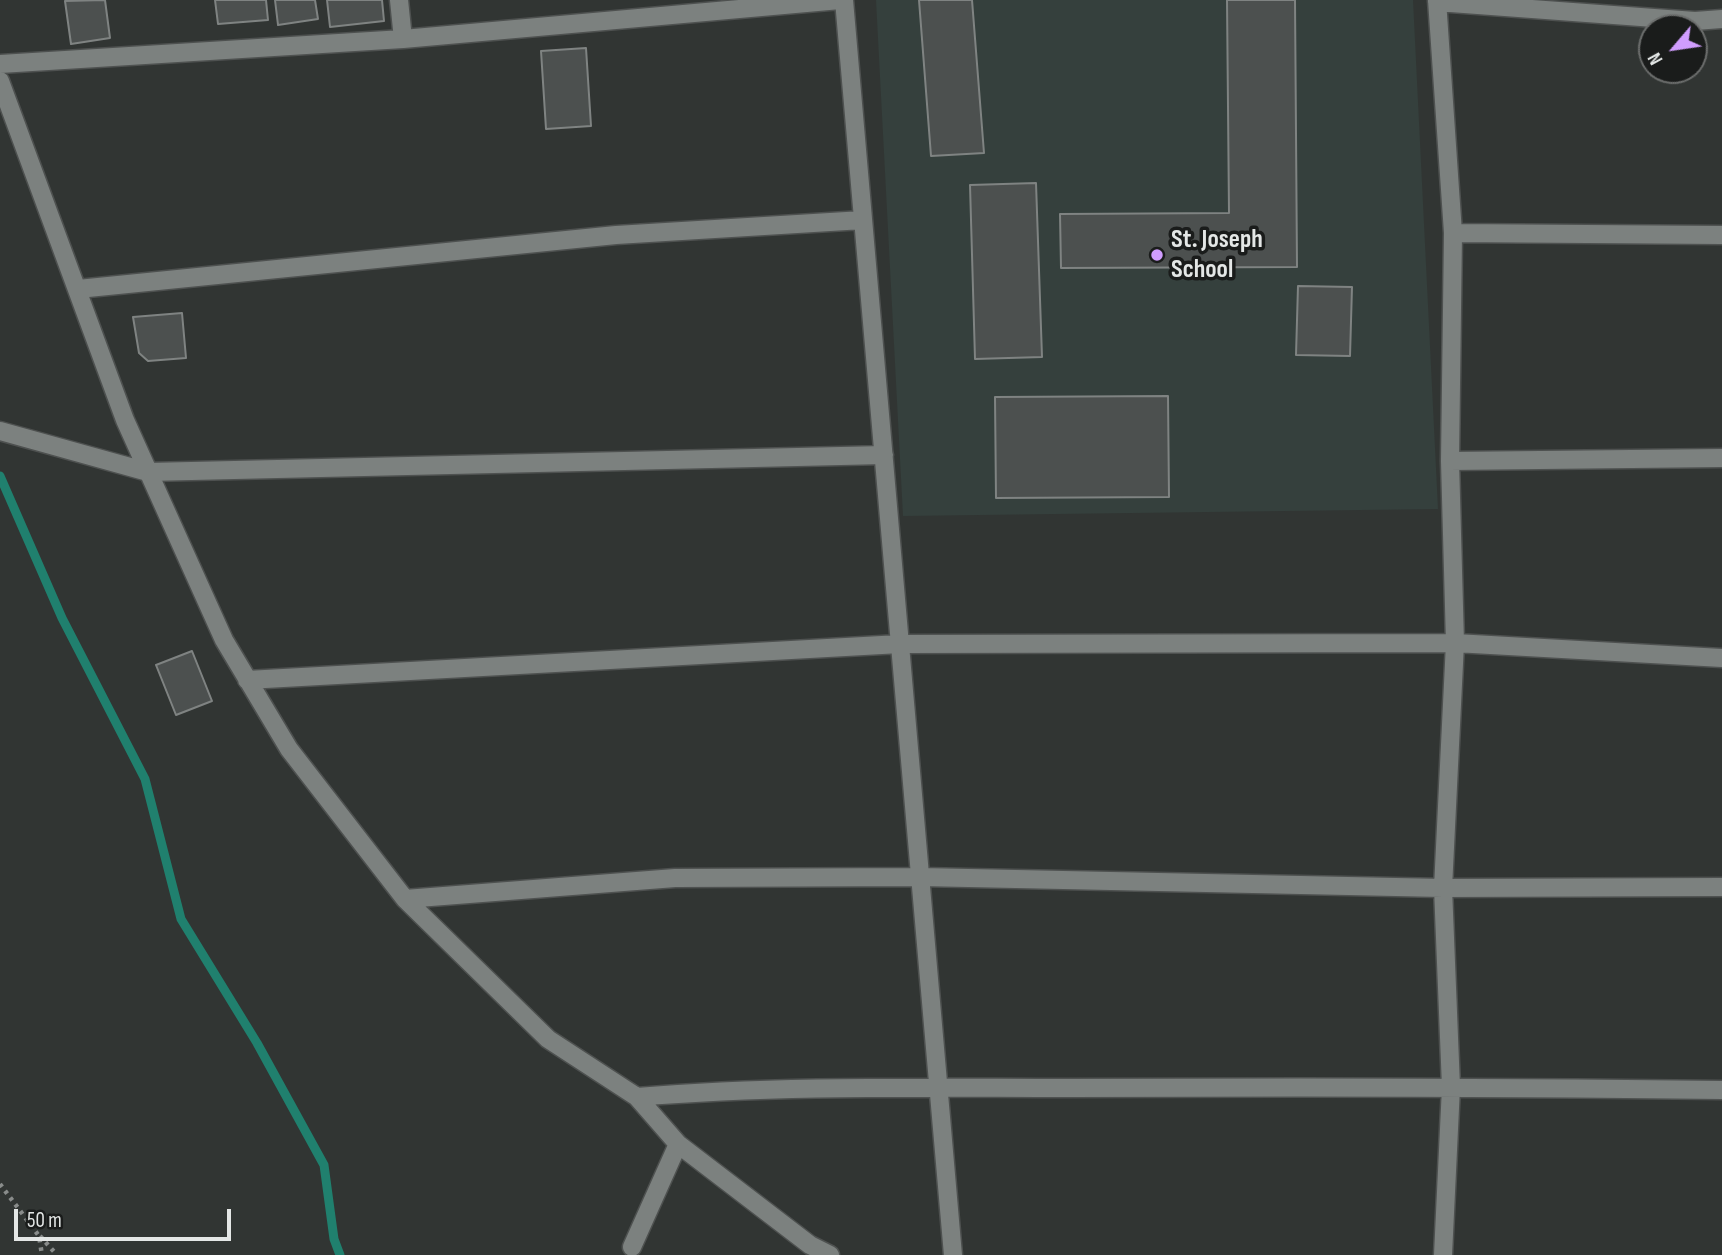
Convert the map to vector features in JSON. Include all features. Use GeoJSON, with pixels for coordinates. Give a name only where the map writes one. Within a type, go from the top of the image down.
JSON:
{"type":"FeatureCollection","features":[{"type":"Feature","properties":{"kind":"street"},"geometry":{"type":"LineString","coordinates":[[399,0],[403,39]]}},
{"type":"Feature","properties":{"kind":"street"},"geometry":{"type":"LineString","coordinates":[[0,64],[403,39],[842,0],[953,1255]]}},
{"type":"Feature","properties":{"kind":"street"},"geometry":{"type":"LineString","coordinates":[[1443,1255],[1451,1087],[1443,888],[1455,643],[1450,461],[1453,233],[1437,1],[1695,20],[1722,19]]}},
{"type":"Feature","properties":{"kind":"street"},"geometry":{"type":"LineString","coordinates":[[0,81],[125,420],[224,640],[289,749],[405,899],[548,1039],[637,1097],[678,1144],[810,1250],[830,1255]]}},
{"type":"Feature","properties":{"kind":"street"},"geometry":{"type":"LineString","coordinates":[[78,289],[616,235],[863,219]]}},
{"type":"Feature","properties":{"kind":"street"},"geometry":{"type":"LineString","coordinates":[[1453,233],[1722,235]]}},
{"type":"Feature","properties":{"kind":"street"},"geometry":{"type":"LineString","coordinates":[[0,431],[148,472],[884,455]]}},
{"type":"Feature","properties":{"kind":"street"},"geometry":{"type":"LineString","coordinates":[[1450,461],[1722,458]]}},
{"type":"Feature","properties":{"kind":"street"},"geometry":{"type":"LineString","coordinates":[[247,680],[900,643],[1455,643],[1722,658]]}},
{"type":"Feature","properties":{"kind":"street"},"geometry":{"type":"LineString","coordinates":[[405,899],[675,878],[921,877],[1443,888],[1722,887]]}},
{"type":"Feature","properties":{"kind":"street"},"geometry":{"type":"LineString","coordinates":[[637,1097],[690,1092],[937,1088],[1451,1087],[1722,1090]]}},
{"type":"Feature","properties":{"kind":"street"},"geometry":{"type":"LineString","coordinates":[[632,1247],[678,1144]]}},
{"type":"Feature","properties":{"kind":"path"},"geometry":{"type":"LineString","coordinates":[[0,1184],[39,1236],[57,1255]]}},
{"type":"Feature","properties":{"kind":"path"},"geometry":{"type":"LineString","coordinates":[[39,1236],[42,1255]]}},
{"type":"Feature","properties":{"kind":"shaded area","name":"St. Joseph School"},"geometry":{"type":"Polygon","coordinates":[[[876,0],[1413,0],[1438,509],[903,516],[876,0]]]}},
{"type":"Feature","properties":{"kind":"building"},"geometry":{"type":"Polygon","coordinates":[[[105,0],[110,38],[71,44],[65,1],[105,0]]]}},
{"type":"Feature","properties":{"kind":"building"},"geometry":{"type":"Polygon","coordinates":[[[215,0],[266,0],[268,20],[218,24],[215,0]]]}},
{"type":"Feature","properties":{"kind":"building"},"geometry":{"type":"Polygon","coordinates":[[[275,0],[315,0],[318,19],[278,25],[275,0]]]}},
{"type":"Feature","properties":{"kind":"building"},"geometry":{"type":"Polygon","coordinates":[[[327,0],[382,0],[384,21],[330,27],[327,0]]]}},
{"type":"Feature","properties":{"kind":"building"},"geometry":{"type":"Polygon","coordinates":[[[919,0],[972,0],[984,153],[931,156],[919,0]]]}},
{"type":"Feature","properties":{"kind":"building"},"geometry":{"type":"Polygon","coordinates":[[[1227,0],[1295,0],[1297,267],[1061,268],[1060,214],[1229,213],[1227,0]]]}},
{"type":"Feature","properties":{"kind":"building"},"geometry":{"type":"Polygon","coordinates":[[[586,48],[591,126],[546,129],[541,51],[586,48]]]}},
{"type":"Feature","properties":{"kind":"building"},"geometry":{"type":"Polygon","coordinates":[[[1036,183],[1042,357],[975,359],[970,185],[1036,183]]]}},
{"type":"Feature","properties":{"kind":"building"},"geometry":{"type":"Polygon","coordinates":[[[1298,286],[1352,287],[1350,356],[1296,355],[1298,286]]]}},
{"type":"Feature","properties":{"kind":"building"},"geometry":{"type":"Polygon","coordinates":[[[182,313],[186,358],[148,361],[139,353],[133,317],[182,313]]]}},
{"type":"Feature","properties":{"kind":"building"},"geometry":{"type":"Polygon","coordinates":[[[1168,396],[1169,497],[996,498],[995,397],[1168,396]]]}},
{"type":"Feature","properties":{"kind":"building"},"geometry":{"type":"Polygon","coordinates":[[[192,651],[212,701],[176,715],[156,665],[192,651]]]}},
{"type":"Feature","properties":{"kind":"waterway"},"geometry":{"type":"LineString","coordinates":[[0,476],[62,618],[145,779],[181,919],[257,1043],[324,1165],[334,1239],[340,1255]]}},
{"type":"Feature","properties":{"kind":"place","name":"St. Joseph School"},"geometry":{"type":"Point","coordinates":[1157,255]}}]}
